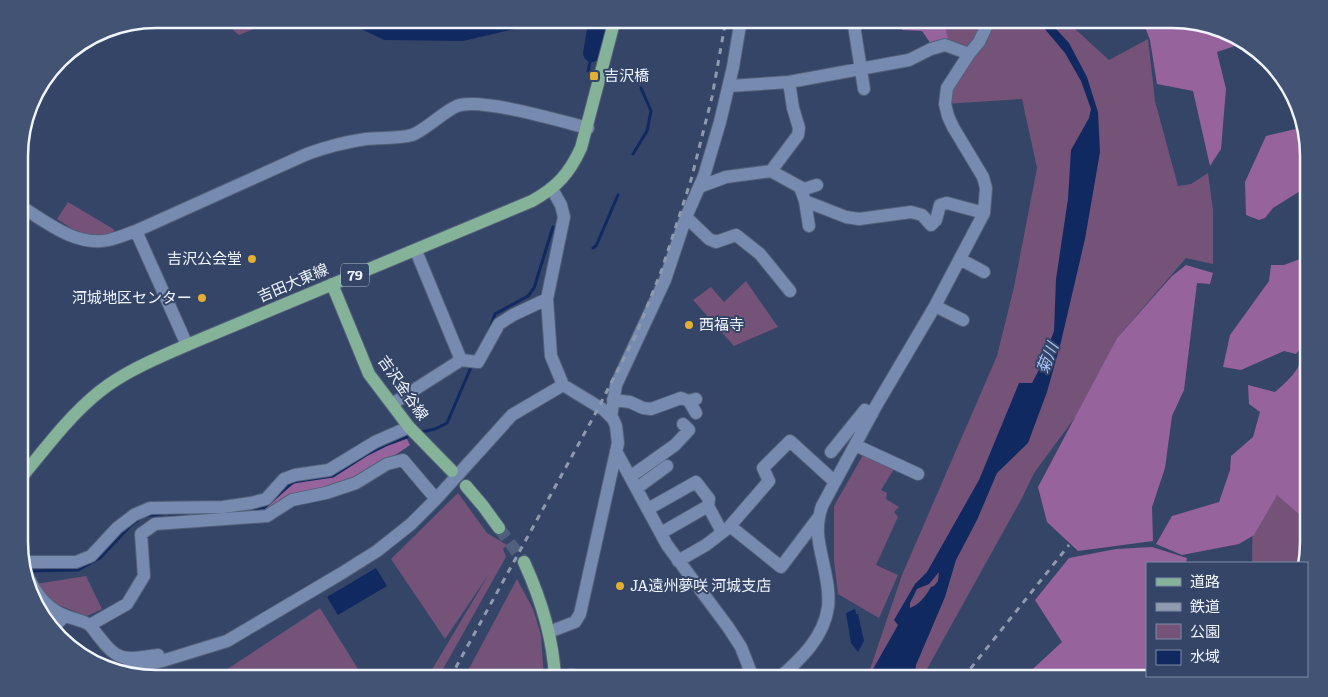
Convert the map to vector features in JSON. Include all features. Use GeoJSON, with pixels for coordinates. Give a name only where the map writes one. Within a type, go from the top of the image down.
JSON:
{"type":"FeatureCollection","features":[{"type":"Feature","properties":{"kind":"main road","name":"吉田大東線"},"geometry":{"type":"LineString","coordinates":[[28,470],[75,414],[100,391],[138,368],[187,345],[532,202],[552,190],[574,165],[581,148],[588,128],[613,28]]}},
{"type":"Feature","properties":{"kind":"main road","name":"吉沢金谷線"},"geometry":{"type":"LineString","coordinates":[[332,284],[369,374],[409,427],[452,472]]}},
{"type":"Feature","properties":{"kind":"main road"},"geometry":{"type":"LineString","coordinates":[[466,486],[499,528]]}},
{"type":"Feature","properties":{"kind":"main road"},"geometry":{"type":"LineString","coordinates":[[524,562],[539,596],[549,632],[554,670]]}},
{"type":"Feature","properties":{"kind":"street"},"geometry":{"type":"LineString","coordinates":[[611,417],[616,385],[665,280],[686,217],[699,187],[720,122],[729,86],[739,28]]}},
{"type":"Feature","properties":{"kind":"street"},"geometry":{"type":"LineString","coordinates":[[854,28],[864,89]]}},
{"type":"Feature","properties":{"kind":"street"},"geometry":{"type":"LineString","coordinates":[[789,669],[814,643],[823,626],[828,607],[825,572],[817,535],[822,506],[872,414],[936,306],[984,213],[986,188],[984,177],[953,127],[948,116],[946,104],[947,88],[985,28]]}},
{"type":"Feature","properties":{"kind":"street"},"geometry":{"type":"LineString","coordinates":[[729,86],[789,82],[910,60],[931,49],[945,45],[969,54]]}},
{"type":"Feature","properties":{"kind":"street"},"geometry":{"type":"LineString","coordinates":[[771,172],[798,135],[799,128],[793,108],[789,82]]}},
{"type":"Feature","properties":{"kind":"street"},"geometry":{"type":"LineString","coordinates":[[28,211],[78,239],[109,240],[136,231],[307,154],[334,145],[365,139],[413,134],[457,106],[469,104],[482,104],[588,128]]}},
{"type":"Feature","properties":{"kind":"street"},"geometry":{"type":"LineString","coordinates":[[699,187],[726,177],[771,172],[800,187],[808,226]]}},
{"type":"Feature","properties":{"kind":"street"},"geometry":{"type":"LineString","coordinates":[[803,196],[817,186]]}},
{"type":"Feature","properties":{"kind":"street"},"geometry":{"type":"LineString","coordinates":[[549,632],[575,622],[580,614],[618,443],[616,426],[611,417],[604,410],[563,385],[552,356],[547,299],[564,217],[561,205],[552,190]]}},
{"type":"Feature","properties":{"kind":"street"},"geometry":{"type":"LineString","coordinates":[[803,196],[846,217],[859,219],[911,212],[922,215],[930,225],[936,220],[940,204],[947,203],[984,213]]}},
{"type":"Feature","properties":{"kind":"street"},"geometry":{"type":"LineString","coordinates":[[686,217],[708,239],[716,242],[736,235],[760,254],[790,291]]}},
{"type":"Feature","properties":{"kind":"street"},"geometry":{"type":"LineString","coordinates":[[136,231],[187,345]]}},
{"type":"Feature","properties":{"kind":"street"},"geometry":{"type":"LineString","coordinates":[[416,251],[469,360]]}},
{"type":"Feature","properties":{"kind":"street"},"geometry":{"type":"LineString","coordinates":[[960,259],[984,272]]}},
{"type":"Feature","properties":{"kind":"street"},"geometry":{"type":"LineString","coordinates":[[392,404],[469,360],[499,324],[513,314],[547,299]]}},
{"type":"Feature","properties":{"kind":"street"},"geometry":{"type":"LineString","coordinates":[[936,306],[963,320]]}},
{"type":"Feature","properties":{"kind":"street"},"geometry":{"type":"LineString","coordinates":[[134,667],[227,641],[342,574],[377,551],[411,524],[512,415],[563,385]]}},
{"type":"Feature","properties":{"kind":"street"},"geometry":{"type":"LineString","coordinates":[[614,400],[630,402],[643,408],[651,409],[681,398],[692,400],[696,413]]}},
{"type":"Feature","properties":{"kind":"street"},"geometry":{"type":"LineString","coordinates":[[831,452],[865,410],[872,414]]}},
{"type":"Feature","properties":{"kind":"street"},"geometry":{"type":"LineString","coordinates":[[634,483],[676,445],[689,430],[683,424]]}},
{"type":"Feature","properties":{"kind":"street"},"geometry":{"type":"LineString","coordinates":[[30,564],[76,562],[91,556],[117,528],[134,515],[150,508],[223,508],[266,499],[284,479],[295,475],[329,470],[375,442],[409,427]]}},
{"type":"Feature","properties":{"kind":"street"},"geometry":{"type":"LineString","coordinates":[[678,561],[726,529],[769,481],[763,468],[790,441],[835,482]]}},
{"type":"Feature","properties":{"kind":"street"},"geometry":{"type":"LineString","coordinates":[[855,445],[918,474]]}},
{"type":"Feature","properties":{"kind":"street"},"geometry":{"type":"LineString","coordinates":[[616,451],[678,561],[737,641],[750,669]]}},
{"type":"Feature","properties":{"kind":"street"},"geometry":{"type":"LineString","coordinates":[[90,625],[127,604],[144,576],[141,534],[155,524],[268,516],[292,500],[356,483],[388,464],[403,460],[436,499]]}},
{"type":"Feature","properties":{"kind":"street"},"geometry":{"type":"LineString","coordinates":[[634,483],[667,466]]}},
{"type":"Feature","properties":{"kind":"street"},"geometry":{"type":"LineString","coordinates":[[648,509],[696,482],[709,499],[708,506],[726,529],[781,567],[819,516]]}},
{"type":"Feature","properties":{"kind":"street"},"geometry":{"type":"LineString","coordinates":[[661,532],[708,506]]}},
{"type":"Feature","properties":{"kind":"street"},"geometry":{"type":"LineString","coordinates":[[45,604],[64,616],[90,625],[108,649],[124,659],[175,652],[185,654]]}},
{"type":"Feature","properties":{"kind":"street"},"geometry":{"type":"LineString","coordinates":[[57,623],[64,616]]}},
{"type":"Feature","properties":{"kind":"green space"},"geometry":{"type":"Polygon","coordinates":[[[231,28],[256,28],[239,35],[231,28]]]}},
{"type":"Feature","properties":{"kind":"green space"},"geometry":{"type":"Polygon","coordinates":[[[945,28],[1074,28],[1109,60],[1148,39],[1155,101],[1178,186],[1191,184],[1208,173],[1213,210],[1213,264],[1186,258],[1117,338],[1076,416],[1034,473],[927,669],[870,669],[902,575],[997,356],[1014,287],[1037,168],[1022,99],[945,104],[973,49],[949,43],[945,28]]]}},
{"type":"Feature","properties":{"kind":"green space"},"geometry":{"type":"Polygon","coordinates":[[[68,202],[115,230],[110,234],[83,236],[57,219],[68,202]]]}},
{"type":"Feature","properties":{"kind":"green space"},"geometry":{"type":"Polygon","coordinates":[[[746,281],[778,327],[734,346],[693,300],[711,287],[724,302],[746,281]]]}},
{"type":"Feature","properties":{"kind":"green space"},"geometry":{"type":"Polygon","coordinates":[[[863,455],[894,469],[881,490],[887,493],[886,499],[899,507],[894,512],[898,517],[876,565],[898,575],[879,618],[838,594],[834,561],[834,506],[863,455]]]}},
{"type":"Feature","properties":{"kind":"green space"},"geometry":{"type":"Polygon","coordinates":[[[1300,487],[1298,562],[1252,562],[1253,501],[1300,487]]]}},
{"type":"Feature","properties":{"kind":"green space"},"geometry":{"type":"Polygon","coordinates":[[[458,493],[487,533],[507,545],[503,549],[506,557],[443,670],[432,670],[489,574],[445,639],[391,559],[458,493]]]}},
{"type":"Feature","properties":{"kind":"green space"},"geometry":{"type":"Polygon","coordinates":[[[86,576],[102,609],[87,616],[48,601],[36,584],[86,576]]]}},
{"type":"Feature","properties":{"kind":"green space"},"geometry":{"type":"Polygon","coordinates":[[[517,579],[533,609],[541,635],[543,670],[468,670],[517,579]]]}},
{"type":"Feature","properties":{"kind":"green space"},"geometry":{"type":"Polygon","coordinates":[[[320,608],[358,669],[357,670],[226,670],[320,608]]]}},
{"type":"Feature","properties":{"kind":"shaded area"},"geometry":{"type":"Polygon","coordinates":[[[901,28],[945,28],[949,43],[931,44],[922,31],[902,30],[901,28]]]}},
{"type":"Feature","properties":{"kind":"shaded area"},"geometry":{"type":"Polygon","coordinates":[[[1145,28],[1180,28],[1213,34],[1237,45],[1217,52],[1226,89],[1221,149],[1210,166],[1193,91],[1157,84],[1150,40],[1145,28]]]}},
{"type":"Feature","properties":{"kind":"shaded area"},"geometry":{"type":"Polygon","coordinates":[[[1297,129],[1300,191],[1273,208],[1265,218],[1259,220],[1246,215],[1245,182],[1266,136],[1297,129]]]}},
{"type":"Feature","properties":{"kind":"shaded area"},"geometry":{"type":"Polygon","coordinates":[[[1300,259],[1300,349],[1296,354],[1284,351],[1241,370],[1223,367],[1230,335],[1269,281],[1271,265],[1284,265],[1300,259]]]}},
{"type":"Feature","properties":{"kind":"shaded area"},"geometry":{"type":"Polygon","coordinates":[[[1186,265],[1213,273],[1210,284],[1197,283],[1184,390],[1172,416],[1165,468],[1152,507],[1153,541],[1078,551],[1047,522],[1038,487],[1117,338],[1172,276],[1186,265]]]}},
{"type":"Feature","properties":{"kind":"shaded area"},"geometry":{"type":"Polygon","coordinates":[[[1300,363],[1300,514],[1277,495],[1254,535],[1239,544],[1182,555],[1156,544],[1172,516],[1219,502],[1230,470],[1231,456],[1253,437],[1260,412],[1249,404],[1248,385],[1275,392],[1297,369],[1300,363]]]}},
{"type":"Feature","properties":{"kind":"shaded area"},"geometry":{"type":"Polygon","coordinates":[[[404,433],[410,445],[391,458],[330,491],[252,513],[174,518],[186,512],[264,503],[305,477],[404,433]]]}},
{"type":"Feature","properties":{"kind":"shaded area"},"geometry":{"type":"Polygon","coordinates":[[[1152,547],[1187,558],[1186,562],[1146,562],[1146,669],[1033,669],[1062,642],[1035,600],[1069,558],[1116,549],[1152,547]]]}},
{"type":"Feature","properties":{"kind":"water"},"geometry":{"type":"Polygon","coordinates":[[[359,28],[519,28],[463,41],[384,40],[359,28]]]}},
{"type":"Feature","properties":{"kind":"water","name":"菊川"},"geometry":{"type":"Polygon","coordinates":[[[1044,28],[1055,28],[1069,43],[1087,77],[1098,112],[1100,152],[1085,239],[1061,342],[1047,392],[1028,443],[997,473],[977,520],[956,560],[945,597],[915,669],[873,669],[898,625],[894,620],[915,584],[927,572],[979,480],[1019,383],[1032,383],[1041,366],[1054,331],[1056,279],[1068,199],[1071,150],[1089,118],[1091,109],[1081,81],[1065,53],[1044,28]],[[939,572],[929,584],[917,589],[910,603],[910,608],[919,602],[931,587],[938,581],[939,572]]]}},
{"type":"Feature","properties":{"kind":"water"},"geometry":{"type":"Polygon","coordinates":[[[376,568],[387,586],[338,615],[327,597],[376,568]]]}},
{"type":"Feature","properties":{"kind":"water"},"geometry":{"type":"Polygon","coordinates":[[[855,609],[856,614],[858,614],[864,641],[858,652],[851,643],[846,613],[855,609]]]}},
{"type":"Feature","properties":{"kind":"waterway"},"geometry":{"type":"LineString","coordinates":[[592,53],[596,28]]}},
{"type":"Feature","properties":{"kind":"waterway"},"geometry":{"type":"LineString","coordinates":[[591,71],[588,71],[592,53]]}},
{"type":"Feature","properties":{"kind":"waterway"},"geometry":{"type":"LineString","coordinates":[[633,154],[647,131],[651,111],[641,88]]}},
{"type":"Feature","properties":{"kind":"waterway"},"geometry":{"type":"LineString","coordinates":[[593,248],[596,246],[618,195]]}},
{"type":"Feature","properties":{"kind":"waterway"},"geometry":{"type":"LineString","coordinates":[[490,329],[495,314],[528,296],[534,288],[553,227]]}},
{"type":"Feature","properties":{"kind":"waterway"},"geometry":{"type":"LineString","coordinates":[[421,432],[435,429],[447,423],[472,365]]}},
{"type":"Feature","properties":{"kind":"waterway"},"geometry":{"type":"LineString","coordinates":[[246,511],[264,508],[293,482],[333,476],[366,455],[407,437]]}},
{"type":"Feature","properties":{"kind":"waterway"},"geometry":{"type":"LineString","coordinates":[[31,571],[78,570],[100,558],[130,526],[143,516],[163,514]]}},
{"type":"Feature","properties":{"kind":"waterway"},"geometry":{"type":"LineString","coordinates":[[169,514],[193,515]]}},
{"type":"Feature","properties":{"kind":"tunnel"},"geometry":{"type":"LineString","coordinates":[[499,528],[524,562]]}},
{"type":"Feature","properties":{"kind":"railway"},"geometry":{"type":"LineString","coordinates":[[455,670],[594,416],[636,335],[662,269],[691,180],[712,97],[724,28]]}},
{"type":"Feature","properties":{"kind":"railway"},"geometry":{"type":"LineString","coordinates":[[970,669],[1069,545]]}},
{"type":"Feature","properties":{"kind":"place","name":"吉沢橋"},"geometry":{"type":"Point","coordinates":[594,76]}},
{"type":"Feature","properties":{"kind":"place","name":"吉沢公会堂"},"geometry":{"type":"Point","coordinates":[252,259]}},
{"type":"Feature","properties":{"kind":"place","name":"河城地区センター"},"geometry":{"type":"Point","coordinates":[202,298]}},
{"type":"Feature","properties":{"kind":"place","name":"西福寺"},"geometry":{"type":"Point","coordinates":[689,325]}},
{"type":"Feature","properties":{"kind":"place","name":"JA遠州夢咲 河城支店"},"geometry":{"type":"Point","coordinates":[620,586]}}]}
